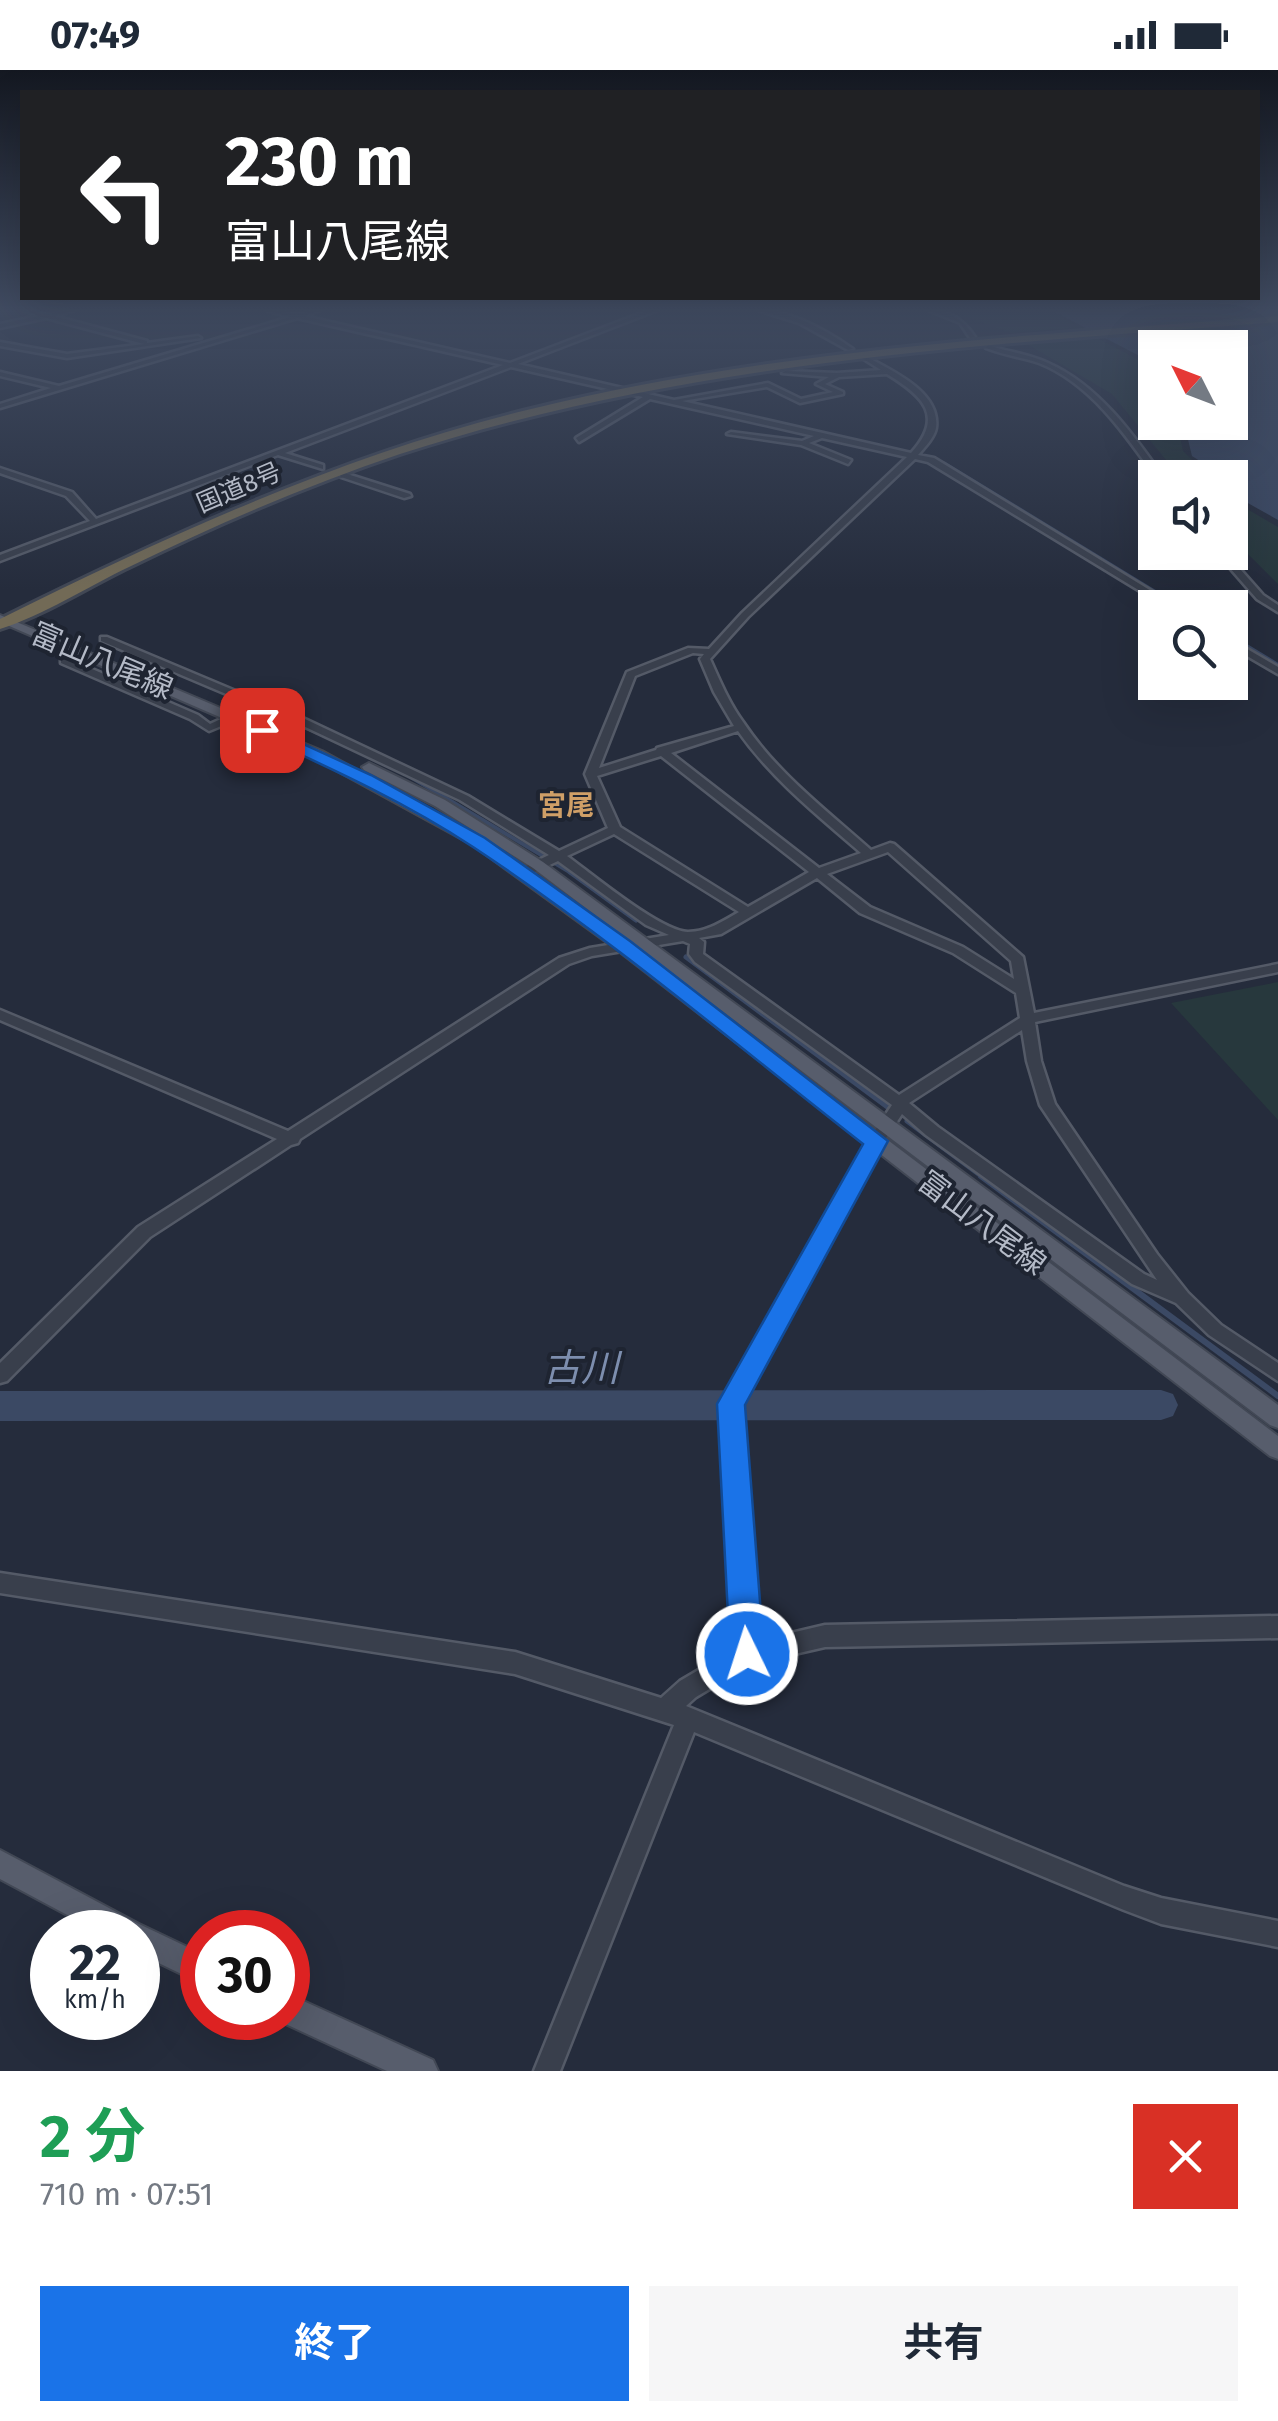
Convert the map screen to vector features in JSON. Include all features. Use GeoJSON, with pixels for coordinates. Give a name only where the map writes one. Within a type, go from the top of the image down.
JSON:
{"type":"FeatureCollection","features":[{"type":"Feature","properties":{"kind":"highway","name":"国道8号"},"geometry":{"type":"LineString","coordinates":[[5,616],[346,469],[468,429],[567,403]]}},
{"type":"Feature","properties":{"kind":"main road","name":"富山八尾線"},"geometry":{"type":"LineString","coordinates":[[5,616],[440,803],[538,866],[645,944],[1278,1450]]}},
{"type":"Feature","properties":{"kind":"main road","name":"富山八尾線"},"geometry":{"type":"LineString","coordinates":[[240,716],[426,811],[522,873],[1278,1418]]}},
{"type":"Feature","properties":{"kind":"main road"},"geometry":{"type":"LineString","coordinates":[[0,1864],[87,1910]]}},
{"type":"Feature","properties":{"kind":"main road"},"geometry":{"type":"LineString","coordinates":[[310,2019],[422,2071]]}},
{"type":"Feature","properties":{"kind":"street"},"geometry":{"type":"LineString","coordinates":[[0,558],[407,403]]}},
{"type":"Feature","properties":{"kind":"street"},"geometry":{"type":"LineString","coordinates":[[579,440],[638,403]]}},
{"type":"Feature","properties":{"kind":"street"},"geometry":{"type":"LineString","coordinates":[[674,403],[939,463],[1145,590]]}},
{"type":"Feature","properties":{"kind":"street"},"geometry":{"type":"LineString","coordinates":[[868,854],[760,758],[738,728],[705,659],[914,455],[930,434],[930,416],[924,403]]}},
{"type":"Feature","properties":{"kind":"street"},"geometry":{"type":"LineString","coordinates":[[1097,403],[1121,424],[1147,460]]}},
{"type":"Feature","properties":{"kind":"street"},"geometry":{"type":"LineString","coordinates":[[731,434],[802,444],[848,462]]}},
{"type":"Feature","properties":{"kind":"street"},"geometry":{"type":"LineString","coordinates":[[802,444],[822,436]]}},
{"type":"Feature","properties":{"kind":"street"},"geometry":{"type":"LineString","coordinates":[[278,452],[320,467]]}},
{"type":"Feature","properties":{"kind":"street"},"geometry":{"type":"LineString","coordinates":[[0,470],[69,494],[94,522]]}},
{"type":"Feature","properties":{"kind":"street"},"geometry":{"type":"LineString","coordinates":[[344,475],[408,496]]}},
{"type":"Feature","properties":{"kind":"street"},"geometry":{"type":"LineString","coordinates":[[1236,570],[1260,596],[1278,608]]}},
{"type":"Feature","properties":{"kind":"street"},"geometry":{"type":"LineString","coordinates":[[104,639],[235,694],[277,703],[284,713],[464,798],[558,856],[651,922],[690,936],[697,942],[700,959],[902,1104],[932,1131],[1138,1280],[1182,1298]]}},
{"type":"Feature","properties":{"kind":"street"},"geometry":{"type":"LineString","coordinates":[[708,652],[692,650],[632,674],[591,774],[615,829],[749,913]]}},
{"type":"Feature","properties":{"kind":"street"},"geometry":{"type":"LineString","coordinates":[[1248,653],[1278,671]]}},
{"type":"Feature","properties":{"kind":"street"},"geometry":{"type":"LineString","coordinates":[[65,661],[194,717],[209,728],[270,701]]}},
{"type":"Feature","properties":{"kind":"street"},"geometry":{"type":"LineString","coordinates":[[591,774],[738,728]]}},
{"type":"Feature","properties":{"kind":"street"},"geometry":{"type":"LineString","coordinates":[[661,750],[865,910],[958,950],[1024,992]]}},
{"type":"Feature","properties":{"kind":"street"},"geometry":{"type":"LineString","coordinates":[[522,873],[615,829]]}},
{"type":"Feature","properties":{"kind":"street"},"geometry":{"type":"LineString","coordinates":[[0,1376],[144,1232],[564,961],[622,946],[716,930],[815,874],[890,846],[1018,960],[1034,1061],[1048,1105],[1151,1259],[1182,1298],[1216,1330],[1278,1373]]}},
{"type":"Feature","properties":{"kind":"street"},"geometry":{"type":"LineString","coordinates":[[747,1654],[731,1404],[906,1096],[1029,1019],[1278,968]]}},
{"type":"Feature","properties":{"kind":"street"},"geometry":{"type":"LineString","coordinates":[[0,1015],[292,1139]]}},
{"type":"Feature","properties":{"kind":"street"},"geometry":{"type":"LineString","coordinates":[[0,1584],[515,1663],[676,1715],[1124,1898],[1161,1911],[1278,1934]]}},
{"type":"Feature","properties":{"kind":"street"},"geometry":{"type":"LineString","coordinates":[[547,2071],[688,1689],[747,1654],[825,1636],[1278,1626]]}},
{"type":"Feature","properties":{"kind":"shaded area"},"geometry":{"type":"Polygon","coordinates":[[[1120,403],[1138,403],[1138,426],[1120,403]]]}},
{"type":"Feature","properties":{"kind":"shaded area"},"geometry":{"type":"Polygon","coordinates":[[[1150,440],[1181,440],[1183,451],[1192,460],[1166,460],[1150,440]]]}},
{"type":"Feature","properties":{"kind":"shaded area"},"geometry":{"type":"Polygon","coordinates":[[[1248,510],[1278,527],[1278,584],[1248,554],[1248,510]]]}},
{"type":"Feature","properties":{"kind":"shaded area"},"geometry":{"type":"Polygon","coordinates":[[[1278,982],[1278,1120],[1171,1003],[1278,982]]]}},
{"type":"Feature","properties":{"kind":"water"},"geometry":{"type":"Polygon","coordinates":[[[1248,403],[1278,403],[1278,520],[1248,503],[1248,460],[1198,460],[1192,456],[1188,440],[1248,440],[1248,403]]]}},
{"type":"Feature","properties":{"kind":"waterway"},"geometry":{"type":"LineString","coordinates":[[913,454],[945,463],[1153,590]]}},
{"type":"Feature","properties":{"kind":"waterway"},"geometry":{"type":"LineString","coordinates":[[1248,647],[1278,665]]}},
{"type":"Feature","properties":{"kind":"waterway"},"geometry":{"type":"LineString","coordinates":[[265,710],[336,741]]}},
{"type":"Feature","properties":{"kind":"waterway"},"geometry":{"type":"LineString","coordinates":[[409,776],[572,873]]}},
{"type":"Feature","properties":{"kind":"waterway"},"geometry":{"type":"LineString","coordinates":[[572,873],[636,920]]}},
{"type":"Feature","properties":{"kind":"waterway"},"geometry":{"type":"LineString","coordinates":[[686,957],[890,1109]]}},
{"type":"Feature","properties":{"kind":"waterway"},"geometry":{"type":"LineString","coordinates":[[907,1121],[984,1178]]}},
{"type":"Feature","properties":{"kind":"waterway"},"geometry":{"type":"LineString","coordinates":[[981,1176],[1278,1396]]}},
{"type":"Feature","properties":{"kind":"waterway","name":"古川"},"geometry":{"type":"LineString","coordinates":[[0,1406],[1161,1405]]}},
{"type":"Feature","properties":{"kind":"district","name":"宮尾"},"geometry":{"type":"Point","coordinates":[566,805]}},
{"type":"Feature","properties":{"kind":"route"},"geometry":{"type":"LineString","coordinates":[[262,730],[365,778],[478,842],[622,946],[876,1141],[731,1404],[747,1654]]}}]}
